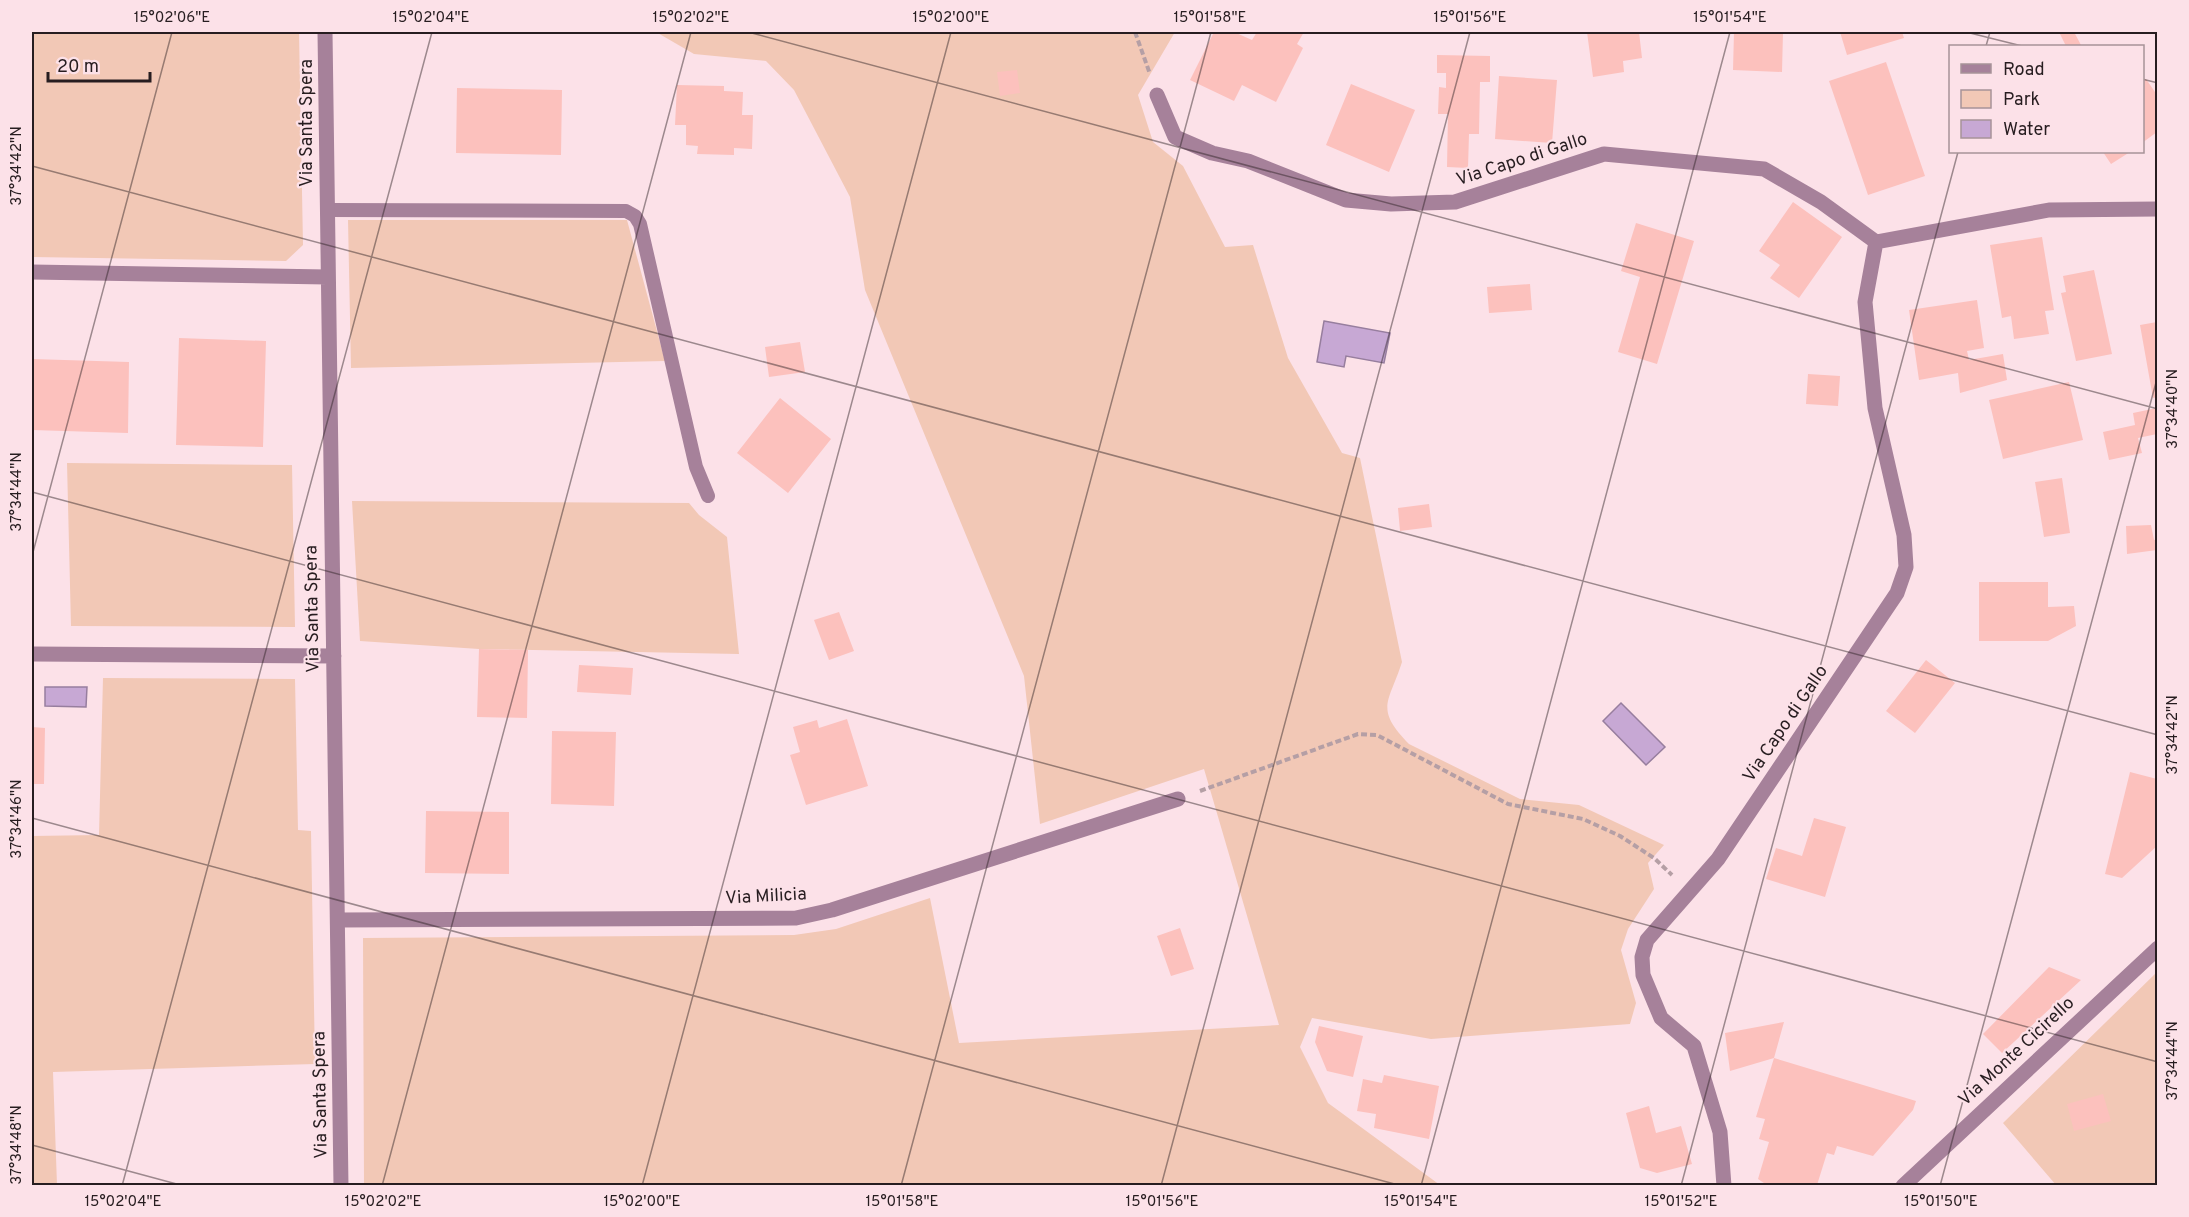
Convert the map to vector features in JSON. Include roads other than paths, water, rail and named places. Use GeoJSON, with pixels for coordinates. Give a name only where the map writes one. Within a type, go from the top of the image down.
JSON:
{"type":"FeatureCollection","features":[{"type":"Feature","properties":{"kind":"street","name":"Via Santa Spera"},"geometry":{"type":"LineString","coordinates":[[326,32],[327,277],[339,920],[341,1185]]}},
{"type":"Feature","properties":{"kind":"street","name":"Via Capo di Gallo"},"geometry":{"type":"LineString","coordinates":[[1157,95],[1175,137],[1212,153],[1248,161],[1346,200],[1391,204],[1455,202],[1604,154],[1764,169],[1821,202],[1876,242],[1865,302],[1875,408],[1904,535],[1906,567],[1897,592],[1718,859],[1647,940],[1642,957],[1643,975],[1661,1018],[1694,1046],[1720,1132],[1724,1185]]}},
{"type":"Feature","properties":{"kind":"street"},"geometry":{"type":"LineString","coordinates":[[1876,242],[2049,210],[2157,209]]}},
{"type":"Feature","properties":{"kind":"street"},"geometry":{"type":"LineString","coordinates":[[32,272],[327,277]]}},
{"type":"Feature","properties":{"kind":"street"},"geometry":{"type":"LineString","coordinates":[[32,654],[334,656]]}},
{"type":"Feature","properties":{"kind":"street","name":"Via Milicia"},"geometry":{"type":"LineString","coordinates":[[339,920],[796,918],[832,910],[1178,799]]}},
{"type":"Feature","properties":{"kind":"street","name":"Via Monte Cicirello"},"geometry":{"type":"LineString","coordinates":[[1903,1185],[2157,948]]}},
{"type":"Feature","properties":{"kind":"lane"},"geometry":{"type":"LineString","coordinates":[[327,210],[626,212],[635,216],[640,224],[696,467],[708,496]]}},
{"type":"Feature","properties":{"kind":"water"},"geometry":{"type":"Polygon","coordinates":[[[1324,321],[1390,333],[1384,363],[1346,356],[1344,367],[1317,362],[1324,321]]]}},
{"type":"Feature","properties":{"kind":"water"},"geometry":{"type":"Polygon","coordinates":[[[45,687],[87,687],[86,707],[45,706],[45,687]]]}},
{"type":"Feature","properties":{"kind":"water"},"geometry":{"type":"Polygon","coordinates":[[[1621,703],[1665,747],[1646,765],[1603,721],[1621,703]]]}}]}
